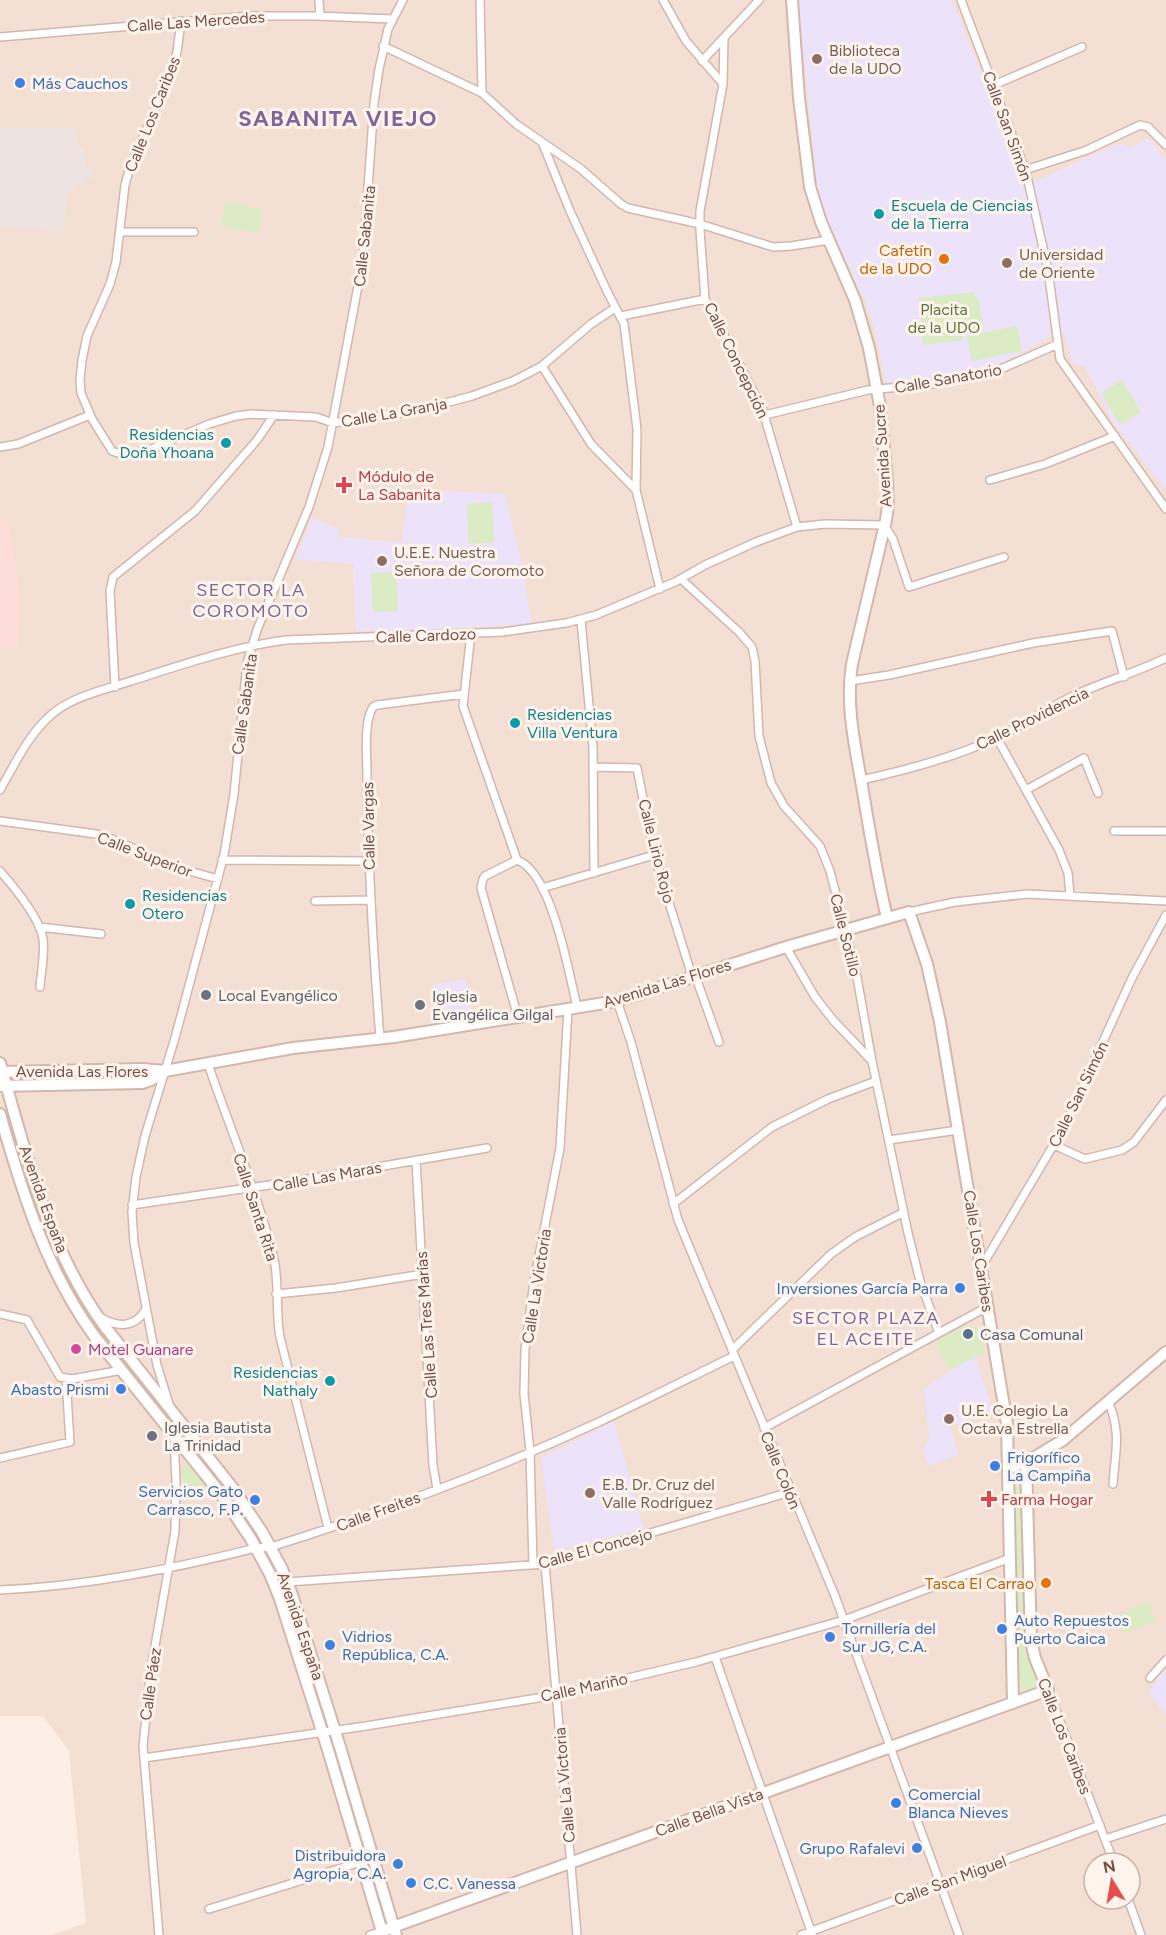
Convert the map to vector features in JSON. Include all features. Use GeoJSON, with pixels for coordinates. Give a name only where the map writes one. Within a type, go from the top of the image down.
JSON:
{"type":"FeatureCollection","features":[{"type":"Feature","properties":{"kind":"street"},"geometry":{"type":"LineString","coordinates":[[319,0],[321,16]]}},
{"type":"Feature","properties":{"kind":"street","name":"Calle Sabanita"},"geometry":{"type":"LineString","coordinates":[[171,1409],[160,1379],[134,1243],[132,1205],[136,1177],[145,1136],[218,879],[234,794],[247,663],[309,507],[333,423],[363,259],[374,103],[383,46],[403,0]]}},
{"type":"Feature","properties":{"kind":"street"},"geometry":{"type":"LineString","coordinates":[[480,0],[482,93]]}},
{"type":"Feature","properties":{"kind":"street"},"geometry":{"type":"LineString","coordinates":[[663,0],[686,41],[723,84]]}},
{"type":"Feature","properties":{"kind":"street"},"geometry":{"type":"LineString","coordinates":[[702,61],[759,0]]}},
{"type":"Feature","properties":{"kind":"street","name":"Avenida Sucre"},"geometry":{"type":"LineString","coordinates":[[792,0],[807,169],[813,201],[855,300],[873,362],[877,390],[888,497],[850,681],[850,706],[875,865],[887,918]]}},
{"type":"Feature","properties":{"kind":"street","name":"Calle San Simón"},"geometry":{"type":"LineString","coordinates":[[961,0],[1025,170],[1048,270],[1060,359],[1166,509]]}},
{"type":"Feature","properties":{"kind":"street","name":"Calle Las Mercedes"},"geometry":{"type":"LineString","coordinates":[[0,37],[252,16],[393,19]]}},
{"type":"Feature","properties":{"kind":"street","name":"Calle Los Caribes"},"geometry":{"type":"LineString","coordinates":[[90,415],[80,386],[87,336],[113,272],[127,177],[173,67],[181,21]]}},
{"type":"Feature","properties":{"kind":"street","name":"Calle Concepción"},"geometry":{"type":"LineString","coordinates":[[724,38],[723,84],[700,224],[705,299],[765,415],[797,527]]}},
{"type":"Feature","properties":{"kind":"street"},"geometry":{"type":"LineString","coordinates":[[383,46],[482,93],[516,124],[586,173],[621,204],[639,211],[700,224],[772,247],[829,240]]}},
{"type":"Feature","properties":{"kind":"street"},"geometry":{"type":"LineString","coordinates":[[994,85],[1082,47]]}},
{"type":"Feature","properties":{"kind":"street"},"geometry":{"type":"LineString","coordinates":[[1025,170],[1087,150],[1140,125],[1148,127],[1166,145]]}},
{"type":"Feature","properties":{"kind":"street"},"geometry":{"type":"LineString","coordinates":[[542,142],[570,211],[624,324],[635,406],[638,457],[636,490],[660,589]]}},
{"type":"Feature","properties":{"kind":"street"},"geometry":{"type":"LineString","coordinates":[[120,232],[194,232]]}},
{"type":"Feature","properties":{"kind":"street"},"geometry":{"type":"LineString","coordinates":[[621,316],[705,299]]}},
{"type":"Feature","properties":{"kind":"street","name":"Calle La Granja"},"geometry":{"type":"LineString","coordinates":[[90,415],[112,451],[124,455],[161,446],[223,419],[251,414],[316,417],[333,423],[443,404],[493,389],[542,366],[591,324],[615,308]]}},
{"type":"Feature","properties":{"kind":"street","name":"Calle Sanatorio"},"geometry":{"type":"LineString","coordinates":[[765,415],[877,390],[933,384],[994,372],[1058,344]]}},
{"type":"Feature","properties":{"kind":"street"},"geometry":{"type":"LineString","coordinates":[[542,366],[591,444],[636,490]]}},
{"type":"Feature","properties":{"kind":"street"},"geometry":{"type":"LineString","coordinates":[[0,447],[18,444],[90,415]]}},
{"type":"Feature","properties":{"kind":"street"},"geometry":{"type":"LineString","coordinates":[[115,687],[110,591],[113,577],[195,511],[256,440],[274,415]]}},
{"type":"Feature","properties":{"kind":"street"},"geometry":{"type":"LineString","coordinates":[[990,480],[1045,464],[1115,436]]}},
{"type":"Feature","properties":{"kind":"street","name":"Calle Cardozo"},"geometry":{"type":"LineString","coordinates":[[0,790],[30,739],[46,720],[68,703],[115,687],[252,646],[286,640],[520,630],[581,620],[660,589],[721,557],[797,527],[825,524],[884,525]]}},
{"type":"Feature","properties":{"kind":"street"},"geometry":{"type":"LineString","coordinates":[[884,525],[893,539],[909,587],[1004,556]]}},
{"type":"Feature","properties":{"kind":"street","name":"Calle Sotillo"},"geometry":{"type":"LineString","coordinates":[[681,579],[739,632],[752,647],[755,661],[759,736],[769,778],[784,806],[820,846],[830,871],[846,929],[876,1081],[920,1281],[939,1333]]}},
{"type":"Feature","properties":{"kind":"street"},"geometry":{"type":"LineString","coordinates":[[581,620],[591,728],[594,873]]}},
{"type":"Feature","properties":{"kind":"street"},"geometry":{"type":"LineString","coordinates":[[850,681],[889,675],[1033,643],[1113,631],[1124,677]]}},
{"type":"Feature","properties":{"kind":"street"},"geometry":{"type":"LineString","coordinates":[[471,633],[464,711],[517,860],[485,876],[481,888],[518,1017]]}},
{"type":"Feature","properties":{"kind":"street","name":"Calle Providencia"},"geometry":{"type":"LineString","coordinates":[[861,780],[922,766],[997,738],[1076,695],[1166,658]]}},
{"type":"Feature","properties":{"kind":"street","name":"Calle Vargas"},"geometry":{"type":"LineString","coordinates":[[380,1038],[370,900],[367,746],[371,710],[383,703],[464,694]]}},
{"type":"Feature","properties":{"kind":"street"},"geometry":{"type":"LineString","coordinates":[[997,738],[1065,862],[1070,895]]}},
{"type":"Feature","properties":{"kind":"street"},"geometry":{"type":"LineString","coordinates":[[1026,790],[1084,758],[1098,793]]}},
{"type":"Feature","properties":{"kind":"street","name":"Calle Lirio Rojo"},"geometry":{"type":"LineString","coordinates":[[593,767],[637,768],[654,855],[719,1042]]}},
{"type":"Feature","properties":{"kind":"street","name":"Calle Superior"},"geometry":{"type":"LineString","coordinates":[[0,821],[104,837],[174,867],[218,879]]}},
{"type":"Feature","properties":{"kind":"street"},"geometry":{"type":"LineString","coordinates":[[1114,831],[1166,831]]}},
{"type":"Feature","properties":{"kind":"street"},"geometry":{"type":"LineString","coordinates":[[542,888],[654,855]]}},
{"type":"Feature","properties":{"kind":"street"},"geometry":{"type":"LineString","coordinates":[[222,860],[369,861]]}},
{"type":"Feature","properties":{"kind":"street","name":"Calle La Victoria"},"geometry":{"type":"LineString","coordinates":[[517,860],[526,864],[548,897],[557,925],[573,1008],[560,1148],[534,1282],[525,1349],[524,1394],[530,1451],[533,1565]]}},
{"type":"Feature","properties":{"kind":"street"},"geometry":{"type":"LineString","coordinates":[[0,871],[15,889],[39,927],[43,941],[40,987]]}},
{"type":"Feature","properties":{"kind":"street","name":"Avenida Las Flores"},"geometry":{"type":"LineString","coordinates":[[1,1069],[165,1071],[292,1048],[380,1038],[573,1008],[617,1000],[846,929],[909,912],[979,898],[1028,894],[1166,901]]}},
{"type":"Feature","properties":{"kind":"street"},"geometry":{"type":"LineString","coordinates":[[315,901],[370,900]]}},
{"type":"Feature","properties":{"kind":"street","name":"Calle Los Caribes"},"geometry":{"type":"LineString","coordinates":[[909,912],[930,976],[1007,1424],[1013,1703]]}},
{"type":"Feature","properties":{"kind":"street","name":"Calle San Simón"},"geometry":{"type":"LineString","coordinates":[[981,1268],[1016,1205],[1063,1129],[1132,978],[1166,915]]}},
{"type":"Feature","properties":{"kind":"street"},"geometry":{"type":"LineString","coordinates":[[39,927],[101,934]]}},
{"type":"Feature","properties":{"kind":"street"},"geometry":{"type":"LineString","coordinates":[[786,947],[815,997],[833,1020],[872,1061]]}},
{"type":"Feature","properties":{"kind":"street","name":"Calle Colón"},"geometry":{"type":"LineString","coordinates":[[617,1000],[631,1042],[673,1204],[844,1620],[959,1935]]}},
{"type":"Feature","properties":{"kind":"street","name":"Calle Santa Rita"},"geometry":{"type":"LineString","coordinates":[[208,1064],[253,1188],[273,1256],[280,1337],[328,1528]]}},
{"type":"Feature","properties":{"kind":"street","name":"Avenida España"},"geometry":{"type":"LineString","coordinates":[[1,1069],[3,1086],[32,1176],[48,1221],[69,1267],[97,1316],[232,1486],[271,1547],[288,1582],[395,1931]]}},
{"type":"Feature","properties":{"kind":"street","name":"Avenida Las Flores"},"geometry":{"type":"LineString","coordinates":[[3,1086],[142,1083],[152,1080],[165,1071]]}},
{"type":"Feature","properties":{"kind":"street"},"geometry":{"type":"LineString","coordinates":[[673,1204],[772,1127],[828,1099],[876,1081]]}},
{"type":"Feature","properties":{"kind":"street"},"geometry":{"type":"LineString","coordinates":[[1054,1145],[1085,1159],[1122,1150],[1138,1138],[1166,1100]]}},
{"type":"Feature","properties":{"kind":"street","name":"Avenida España"},"geometry":{"type":"LineString","coordinates":[[0,1114],[27,1203],[48,1256],[76,1309],[221,1494],[256,1548],[280,1599],[382,1933]]}},
{"type":"Feature","properties":{"kind":"street"},"geometry":{"type":"LineString","coordinates":[[890,1140],[958,1130]]}},
{"type":"Feature","properties":{"kind":"street","name":"Calle Las Maras"},"geometry":{"type":"LineString","coordinates":[[132,1205],[253,1188],[487,1148]]}},
{"type":"Feature","properties":{"kind":"street","name":"Calle Las Tres Marías"},"geometry":{"type":"LineString","coordinates":[[416,1161],[433,1465],[437,1489]]}},
{"type":"Feature","properties":{"kind":"street","name":"Calle Freites"},"geometry":{"type":"LineString","coordinates":[[0,1590],[60,1586],[169,1569],[256,1548],[271,1547],[437,1489],[530,1451],[598,1422],[733,1353],[831,1254],[855,1237],[904,1212]]}},
{"type":"Feature","properties":{"kind":"street"},"geometry":{"type":"LineString","coordinates":[[276,1294],[336,1288],[423,1274]]}},
{"type":"Feature","properties":{"kind":"street"},"geometry":{"type":"LineString","coordinates":[[764,1428],[987,1307]]}},
{"type":"Feature","properties":{"kind":"street"},"geometry":{"type":"LineString","coordinates":[[97,1316],[115,1325],[126,1325],[137,1321],[146,1309]]}},
{"type":"Feature","properties":{"kind":"street"},"geometry":{"type":"LineString","coordinates":[[0,1314],[27,1320],[56,1374],[66,1379],[122,1370]]}},
{"type":"Feature","properties":{"kind":"street"},"geometry":{"type":"LineString","coordinates":[[1008,1469],[1063,1440],[1166,1352]]}},
{"type":"Feature","properties":{"kind":"street"},"geometry":{"type":"LineString","coordinates":[[0,1458],[70,1442],[66,1379]]}},
{"type":"Feature","properties":{"kind":"street"},"geometry":{"type":"LineString","coordinates":[[1108,1401],[1115,1416],[1117,1433],[1113,1484]]}},
{"type":"Feature","properties":{"kind":"street","name":"Calle Páez"},"geometry":{"type":"LineString","coordinates":[[159,1935],[144,1758],[144,1727],[151,1669],[177,1514],[174,1435]]}},
{"type":"Feature","properties":{"kind":"street","name":"Calle Los Caribes"},"geometry":{"type":"LineString","coordinates":[[1026,1461],[1031,1641],[1035,1658],[1110,1851]]}},
{"type":"Feature","properties":{"kind":"street","name":"Calle El Concejo"},"geometry":{"type":"LineString","coordinates":[[288,1582],[545,1564],[790,1492]]}},
{"type":"Feature","properties":{"kind":"street","name":"Calle Mariño"},"geometry":{"type":"LineString","coordinates":[[144,1758],[322,1733],[556,1695],[715,1657],[844,1620],[1010,1558]]}},
{"type":"Feature","properties":{"kind":"street","name":"Calle La Victoria"},"geometry":{"type":"LineString","coordinates":[[545,1564],[578,1935]]}},
{"type":"Feature","properties":{"kind":"street"},"geometry":{"type":"LineString","coordinates":[[715,1657],[812,1933]]}},
{"type":"Feature","properties":{"kind":"street"},"geometry":{"type":"LineString","coordinates":[[1149,1678],[1166,1660]]}},
{"type":"Feature","properties":{"kind":"street","name":"Calle Bella Vista"},"geometry":{"type":"LineString","coordinates":[[370,1935],[395,1931],[570,1862],[1048,1690]]}},
{"type":"Feature","properties":{"kind":"street"},"geometry":{"type":"LineString","coordinates":[[1105,1839],[1166,1819]]}},
{"type":"Feature","properties":{"kind":"street","name":"Calle San Miguel"},"geometry":{"type":"LineString","coordinates":[[801,1935],[812,1933],[1100,1826]]}},
{"type":"Feature","properties":{"kind":"street"},"geometry":{"type":"LineString","coordinates":[[209,1909],[361,1862]]}},
{"type":"Feature","properties":{"kind":"street"},"geometry":{"type":"LineString","coordinates":[[1132,1911],[1141,1935]]}},
{"type":"Feature","properties":{"kind":"shaded area"},"geometry":{"type":"Polygon","coordinates":[[[0,0],[1166,0],[1166,1935],[51,1935],[86,1923],[69,1751],[43,1716],[0,1716],[0,0]]]}},
{"type":"Feature","properties":{"kind":"shaded area","name":"Universidad de Oriente"},"geometry":{"type":"Polygon","coordinates":[[[798,0],[952,0],[997,112],[1022,185],[1115,145],[1123,144],[1129,148],[1148,138],[1166,160],[1166,491],[1113,422],[1085,367],[1072,363],[1065,334],[1051,336],[997,366],[886,384],[867,305],[821,208],[818,195],[798,0]]]}},
{"type":"Feature","properties":{"kind":"shaded area"},"geometry":{"type":"Polygon","coordinates":[[[0,127],[76,127],[79,148],[84,148],[86,168],[92,169],[93,179],[83,179],[84,184],[75,185],[75,192],[68,192],[63,232],[0,227],[0,127]]]}},
{"type":"Feature","properties":{"kind":"shaded area"},"geometry":{"type":"Polygon","coordinates":[[[408,489],[505,494],[519,551],[532,623],[433,630],[356,631],[353,564],[295,559],[312,518],[339,528],[338,537],[402,542],[408,489]]]}},
{"type":"Feature","properties":{"kind":"shaded area"},"geometry":{"type":"Polygon","coordinates":[[[0,521],[8,521],[17,573],[18,648],[0,647],[0,521]]]}},
{"type":"Feature","properties":{"kind":"shaded area"},"geometry":{"type":"Polygon","coordinates":[[[465,979],[473,1017],[439,1022],[432,985],[465,979]]]}},
{"type":"Feature","properties":{"kind":"shaded area","name":"U.E. Colegio La Octava Estrella"},"geometry":{"type":"Polygon","coordinates":[[[976,1357],[992,1410],[950,1427],[959,1455],[929,1466],[923,1450],[929,1438],[924,1389],[948,1371],[976,1357]]]}},
{"type":"Feature","properties":{"kind":"shaded area","name":"E.B. Dr. Cruz del Valle Rodríguez"},"geometry":{"type":"Polygon","coordinates":[[[614,1421],[644,1529],[554,1551],[541,1458],[614,1421]]]}},
{"type":"Feature","properties":{"kind":"shaded area"},"geometry":{"type":"Polygon","coordinates":[[[1166,1670],[1166,1716],[1149,1693],[1159,1676],[1166,1670]]]}},
{"type":"Feature","properties":{"kind":"green space"},"geometry":{"type":"Polygon","coordinates":[[[226,202],[263,210],[259,233],[221,226],[226,202]]]}},
{"type":"Feature","properties":{"kind":"green space","name":"Placita de la UDO"},"geometry":{"type":"Polygon","coordinates":[[[973,292],[979,301],[984,331],[962,334],[963,340],[923,345],[919,298],[973,292]]]}},
{"type":"Feature","properties":{"kind":"green space"},"geometry":{"type":"Polygon","coordinates":[[[1017,326],[1022,351],[972,361],[967,336],[1017,326]]]}},
{"type":"Feature","properties":{"kind":"green space"},"geometry":{"type":"Polygon","coordinates":[[[1122,380],[1141,412],[1120,425],[1101,393],[1122,380]]]}},
{"type":"Feature","properties":{"kind":"green space"},"geometry":{"type":"Polygon","coordinates":[[[492,502],[494,542],[469,544],[467,504],[492,502]]]}},
{"type":"Feature","properties":{"kind":"green space"},"geometry":{"type":"Polygon","coordinates":[[[396,572],[398,611],[373,612],[371,573],[396,572]]]}},
{"type":"Feature","properties":{"kind":"green space"},"geometry":{"type":"Polygon","coordinates":[[[1,1100],[14,1141],[65,1269],[228,1489],[257,1536],[225,1492],[99,1334],[81,1307],[40,1222],[19,1162],[1,1100]]]}},
{"type":"Feature","properties":{"kind":"green space"},"geometry":{"type":"Polygon","coordinates":[[[965,1326],[974,1326],[980,1331],[984,1353],[949,1370],[935,1342],[965,1326]]]}},
{"type":"Feature","properties":{"kind":"green space"},"geometry":{"type":"Polygon","coordinates":[[[187,1464],[191,1465],[210,1492],[184,1502],[182,1467],[187,1464]]]}},
{"type":"Feature","properties":{"kind":"green space"},"geometry":{"type":"Polygon","coordinates":[[[1020,1485],[1028,1648],[1038,1679],[1036,1687],[1029,1690],[1021,1689],[1018,1681],[1015,1487],[1020,1485]]]}},
{"type":"Feature","properties":{"kind":"green space"},"geometry":{"type":"Polygon","coordinates":[[[269,1556],[283,1584],[325,1722],[267,1558],[269,1556]]]}},
{"type":"Feature","properties":{"kind":"green space"},"geometry":{"type":"Polygon","coordinates":[[[1149,1602],[1156,1621],[1122,1634],[1115,1615],[1149,1602]]]}},
{"type":"Feature","properties":{"kind":"green space"},"geometry":{"type":"Polygon","coordinates":[[[331,1740],[333,1741],[384,1918],[383,1917],[331,1740]]]}},
{"type":"Feature","properties":{"kind":"place","name":"Biblioteca de la UDO"},"geometry":{"type":"Point","coordinates":[817,59]}},
{"type":"Feature","properties":{"kind":"place","name":"Más Cauchos"},"geometry":{"type":"Point","coordinates":[20,83]}},
{"type":"Feature","properties":{"kind":"place","name":"Escuela de Ciencias de la Tierra"},"geometry":{"type":"Point","coordinates":[879,214]}},
{"type":"Feature","properties":{"kind":"place","name":"Cafetín de la UDO"},"geometry":{"type":"Point","coordinates":[944,259]}},
{"type":"Feature","properties":{"kind":"place","name":"Universidad de Oriente"},"geometry":{"type":"Point","coordinates":[1007,263]}},
{"type":"Feature","properties":{"kind":"place","name":"Residencias Doña Yhoana"},"geometry":{"type":"Point","coordinates":[226,443]}},
{"type":"Feature","properties":{"kind":"place","name":"Módulo de La Sabanita"},"geometry":{"type":"Point","coordinates":[344,485]}},
{"type":"Feature","properties":{"kind":"place","name":"U.E.E. Nuestra Señora de Coromoto"},"geometry":{"type":"Point","coordinates":[382,561]}},
{"type":"Feature","properties":{"kind":"place","name":"Residencias Villa Ventura"},"geometry":{"type":"Point","coordinates":[515,723]}},
{"type":"Feature","properties":{"kind":"place","name":"Residencias Otero"},"geometry":{"type":"Point","coordinates":[130,904]}},
{"type":"Feature","properties":{"kind":"place","name":"Local Evangélico"},"geometry":{"type":"Point","coordinates":[206,995]}},
{"type":"Feature","properties":{"kind":"place","name":"Iglesia Evangélica Gilgal"},"geometry":{"type":"Point","coordinates":[420,1005]}},
{"type":"Feature","properties":{"kind":"place","name":"Inversiones García Parra"},"geometry":{"type":"Point","coordinates":[960,1288]}},
{"type":"Feature","properties":{"kind":"place","name":"Casa Comunal"},"geometry":{"type":"Point","coordinates":[968,1334]}},
{"type":"Feature","properties":{"kind":"place","name":"Motel Guanare"},"geometry":{"type":"Point","coordinates":[76,1349]}},
{"type":"Feature","properties":{"kind":"place","name":"Residencias Nathaly"},"geometry":{"type":"Point","coordinates":[330,1381]}},
{"type":"Feature","properties":{"kind":"place","name":"Abasto Prismi"},"geometry":{"type":"Point","coordinates":[121,1389]}},
{"type":"Feature","properties":{"kind":"place","name":"U.E. Colegio La Octava Estrella"},"geometry":{"type":"Point","coordinates":[949,1419]}},
{"type":"Feature","properties":{"kind":"place","name":"Iglesia Bautista La Trinidad"},"geometry":{"type":"Point","coordinates":[152,1436]}},
{"type":"Feature","properties":{"kind":"place","name":"Frigorífico La Campiña"},"geometry":{"type":"Point","coordinates":[995,1466]}},
{"type":"Feature","properties":{"kind":"place","name":"E.B. Dr. Cruz del Valle Rodríguez"},"geometry":{"type":"Point","coordinates":[590,1493]}},
{"type":"Feature","properties":{"kind":"place","name":"Farma Hogar"},"geometry":{"type":"Point","coordinates":[989,1499]}},
{"type":"Feature","properties":{"kind":"place","name":"Servicios Gato Carrasco, F.P."},"geometry":{"type":"Point","coordinates":[255,1500]}},
{"type":"Feature","properties":{"kind":"place","name":"Tasca El Carrao"},"geometry":{"type":"Point","coordinates":[1046,1583]}},
{"type":"Feature","properties":{"kind":"place","name":"Auto Repuestos Puerto Caica"},"geometry":{"type":"Point","coordinates":[1002,1629]}},
{"type":"Feature","properties":{"kind":"place","name":"Tornillería del Sur JG, C.A."},"geometry":{"type":"Point","coordinates":[830,1637]}},
{"type":"Feature","properties":{"kind":"place","name":"Vidrios República, C.A."},"geometry":{"type":"Point","coordinates":[330,1645]}},
{"type":"Feature","properties":{"kind":"place","name":"Comercial Blanca Nieves"},"geometry":{"type":"Point","coordinates":[896,1803]}},
{"type":"Feature","properties":{"kind":"place","name":"Grupo Rafalevi"},"geometry":{"type":"Point","coordinates":[917,1848]}},
{"type":"Feature","properties":{"kind":"place","name":"Distribuidora Agropia, C.A."},"geometry":{"type":"Point","coordinates":[398,1864]}},
{"type":"Feature","properties":{"kind":"place","name":"C.C. Vanessa"},"geometry":{"type":"Point","coordinates":[411,1883]}},
{"type":"Feature","properties":{"kind":"district","name":"SABANITA VIEJO"},"geometry":{"type":"Point","coordinates":[338,118]}},
{"type":"Feature","properties":{"kind":"district","name":"SECTOR LA COROMOTO"},"geometry":{"type":"Point","coordinates":[251,600]}},
{"type":"Feature","properties":{"kind":"district","name":"SECTOR PLAZA EL ACEITE"},"geometry":{"type":"Point","coordinates":[866,1328]}}]}
